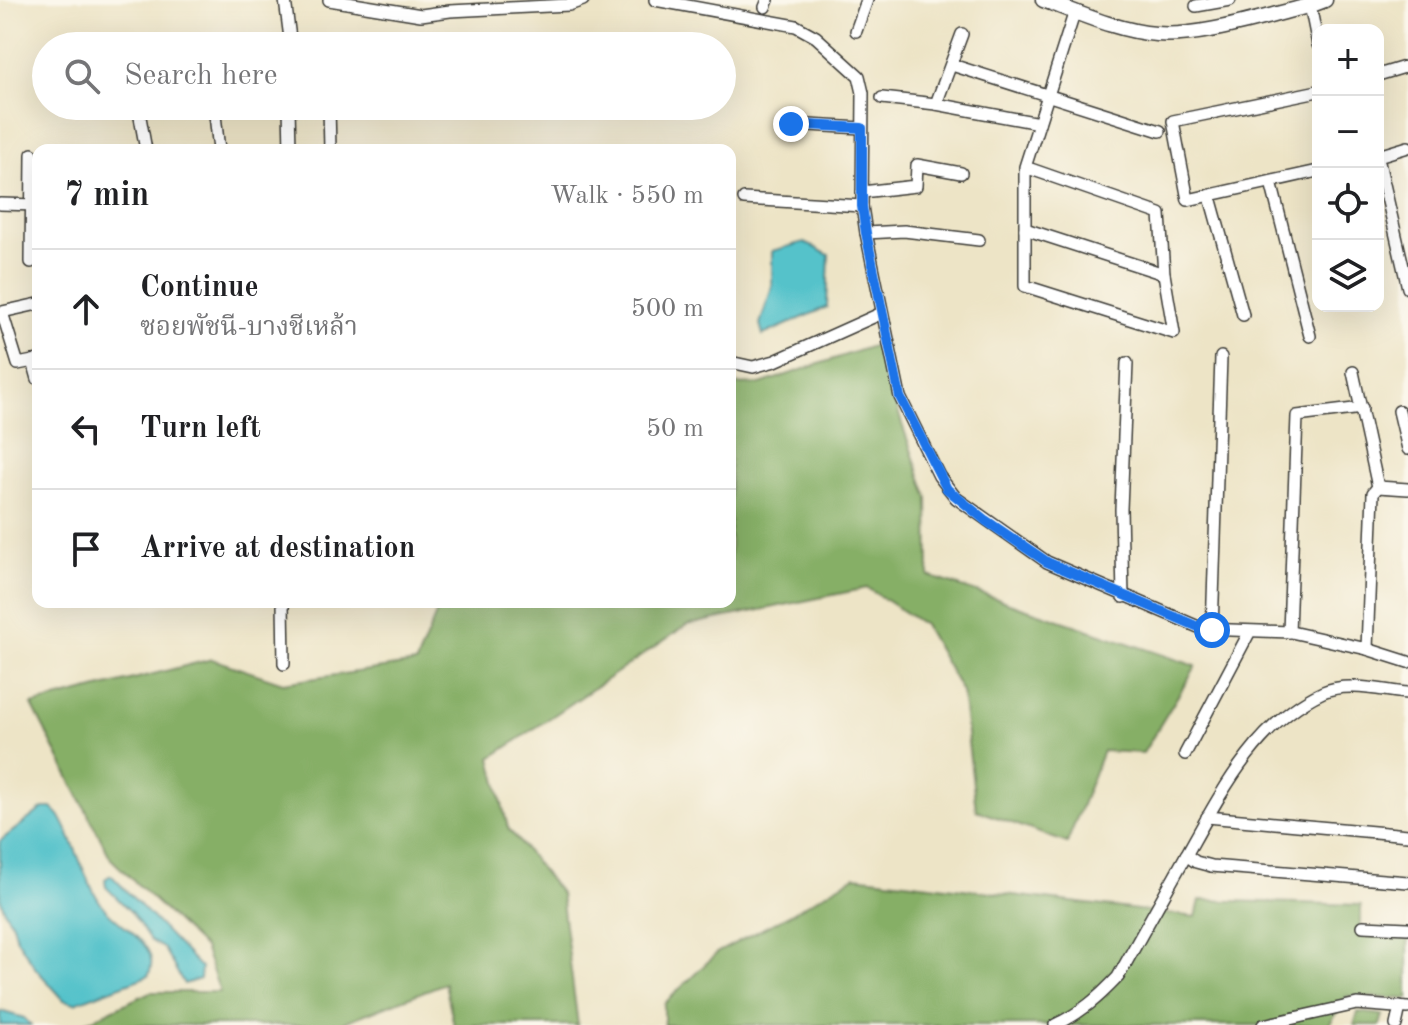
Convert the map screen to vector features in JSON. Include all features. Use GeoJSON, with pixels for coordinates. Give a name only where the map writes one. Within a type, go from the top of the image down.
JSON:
{"type":"FeatureCollection","features":[{"type":"Feature","properties":{"kind":"street"},"geometry":{"type":"LineString","coordinates":[[285,0],[289,32]]}},
{"type":"Feature","properties":{"kind":"street"},"geometry":{"type":"LineString","coordinates":[[329,0],[421,15],[451,5],[569,5],[583,0]]}},
{"type":"Feature","properties":{"kind":"street"},"geometry":{"type":"LineString","coordinates":[[655,0],[796,26],[808,31],[859,76],[863,93],[862,206],[882,313],[900,397],[947,489],[985,520],[1047,562],[1203,629],[1289,632],[1367,649],[1408,662]]}},
{"type":"Feature","properties":{"kind":"street"},"geometry":{"type":"LineString","coordinates":[[856,31],[867,0]]}},
{"type":"Feature","properties":{"kind":"street"},"geometry":{"type":"LineString","coordinates":[[1043,0],[1133,31],[1158,34],[1187,34],[1325,0]]}},
{"type":"Feature","properties":{"kind":"street"},"geometry":{"type":"LineString","coordinates":[[1196,6],[1230,0]]}},
{"type":"Feature","properties":{"kind":"street"},"geometry":{"type":"LineString","coordinates":[[1309,3],[1314,24]]}},
{"type":"Feature","properties":{"kind":"street"},"geometry":{"type":"LineString","coordinates":[[1025,167],[1160,214],[1164,274],[1174,333],[1025,286],[1025,167],[1075,11]]}},
{"type":"Feature","properties":{"kind":"street"},"geometry":{"type":"LineString","coordinates":[[936,104],[962,34]]}},
{"type":"Feature","properties":{"kind":"street"},"geometry":{"type":"LineString","coordinates":[[952,65],[1160,131]]}},
{"type":"Feature","properties":{"kind":"street"},"geometry":{"type":"LineString","coordinates":[[1384,73],[1408,66]]}},
{"type":"Feature","properties":{"kind":"street"},"geometry":{"type":"LineString","coordinates":[[1312,92],[1173,121],[1188,200],[1312,172]]}},
{"type":"Feature","properties":{"kind":"street"},"geometry":{"type":"LineString","coordinates":[[882,98],[936,104],[1039,123]]}},
{"type":"Feature","properties":{"kind":"street"},"geometry":{"type":"LineString","coordinates":[[141,120],[145,144]]}},
{"type":"Feature","properties":{"kind":"street"},"geometry":{"type":"LineString","coordinates":[[216,120],[218,144]]}},
{"type":"Feature","properties":{"kind":"street"},"geometry":{"type":"LineString","coordinates":[[289,120],[290,144]]}},
{"type":"Feature","properties":{"kind":"street"},"geometry":{"type":"LineString","coordinates":[[329,120],[330,144]]}},
{"type":"Feature","properties":{"kind":"street"},"geometry":{"type":"LineString","coordinates":[[791,124],[862,128]]}},
{"type":"Feature","properties":{"kind":"street"},"geometry":{"type":"LineString","coordinates":[[1384,155],[1408,147]]}},
{"type":"Feature","properties":{"kind":"street"},"geometry":{"type":"LineString","coordinates":[[862,192],[916,186],[917,165],[961,173]]}},
{"type":"Feature","properties":{"kind":"street"},"geometry":{"type":"LineString","coordinates":[[1381,168],[1408,288]]}},
{"type":"Feature","properties":{"kind":"street"},"geometry":{"type":"LineString","coordinates":[[1271,182],[1310,336]]}},
{"type":"Feature","properties":{"kind":"street"},"geometry":{"type":"LineString","coordinates":[[1210,197],[1243,315]]}},
{"type":"Feature","properties":{"kind":"street"},"geometry":{"type":"LineString","coordinates":[[744,199],[862,206]]}},
{"type":"Feature","properties":{"kind":"street"},"geometry":{"type":"LineString","coordinates":[[0,204],[32,205]]}},
{"type":"Feature","properties":{"kind":"street"},"geometry":{"type":"LineString","coordinates":[[1025,229],[1164,274]]}},
{"type":"Feature","properties":{"kind":"street"},"geometry":{"type":"LineString","coordinates":[[866,233],[904,231],[979,240]]}},
{"type":"Feature","properties":{"kind":"street"},"geometry":{"type":"LineString","coordinates":[[31,262],[32,248]]}},
{"type":"Feature","properties":{"kind":"street"},"geometry":{"type":"LineString","coordinates":[[32,305],[2,312],[18,364],[32,361]]}},
{"type":"Feature","properties":{"kind":"street"},"geometry":{"type":"LineString","coordinates":[[736,363],[753,367],[775,361],[882,313]]}},
{"type":"Feature","properties":{"kind":"street"},"geometry":{"type":"LineString","coordinates":[[1212,630],[1221,357]]}},
{"type":"Feature","properties":{"kind":"street"},"geometry":{"type":"LineString","coordinates":[[1123,597],[1121,509],[1127,363]]}},
{"type":"Feature","properties":{"kind":"street"},"geometry":{"type":"LineString","coordinates":[[1353,372],[1378,487]]}},
{"type":"Feature","properties":{"kind":"street"},"geometry":{"type":"LineString","coordinates":[[1289,632],[1297,416],[1362,408]]}},
{"type":"Feature","properties":{"kind":"street"},"geometry":{"type":"LineString","coordinates":[[1399,411],[1408,449]]}},
{"type":"Feature","properties":{"kind":"street"},"geometry":{"type":"LineString","coordinates":[[1378,487],[1408,489]]}},
{"type":"Feature","properties":{"kind":"street"},"geometry":{"type":"LineString","coordinates":[[1367,649],[1373,493],[1378,487]]}},
{"type":"Feature","properties":{"kind":"street"},"geometry":{"type":"LineString","coordinates":[[283,608],[284,664]]}},
{"type":"Feature","properties":{"kind":"street"},"geometry":{"type":"LineString","coordinates":[[1185,754],[1249,633]]}},
{"type":"Feature","properties":{"kind":"street"},"geometry":{"type":"LineString","coordinates":[[1055,1025],[1077,1015],[1096,1001],[1118,977],[1224,785],[1248,754],[1289,713],[1325,691],[1349,688],[1408,693]]}},
{"type":"Feature","properties":{"kind":"street"},"geometry":{"type":"LineString","coordinates":[[1207,817],[1408,835]]}},
{"type":"Feature","properties":{"kind":"street"},"geometry":{"type":"LineString","coordinates":[[1186,855],[1211,866],[1408,882]]}},
{"type":"Feature","properties":{"kind":"street"},"geometry":{"type":"LineString","coordinates":[[1363,926],[1408,928]]}},
{"type":"Feature","properties":{"kind":"street"},"geometry":{"type":"LineString","coordinates":[[1263,1025],[1357,1004],[1404,1007],[1396,1025]]}},
{"type":"Feature","properties":{"kind":"green space"},"geometry":{"type":"Polygon","coordinates":[[[878,344],[928,498],[929,576],[1196,666],[1143,753],[1103,751],[1067,843],[976,810],[962,692],[924,625],[867,588],[687,625],[491,758],[508,828],[561,894],[578,1025],[454,1025],[445,983],[337,1025],[80,1025],[150,992],[220,992],[204,948],[111,859],[32,705],[212,659],[283,683],[416,663],[439,608],[736,608],[736,385],[760,384],[878,344]]]}},
{"type":"Feature","properties":{"kind":"green space"},"geometry":{"type":"Polygon","coordinates":[[[855,876],[1196,917],[1200,900],[1361,905],[1361,929],[1408,935],[1408,999],[1347,996],[1329,1025],[664,1025],[664,1004],[718,952],[855,876]]]}},
{"type":"Feature","properties":{"kind":"green space"},"geometry":{"type":"Polygon","coordinates":[[[1358,1012],[1383,1015],[1380,1025],[1354,1025],[1358,1012]]]}},
{"type":"Feature","properties":{"kind":"water"},"geometry":{"type":"Polygon","coordinates":[[[804,242],[829,255],[827,307],[763,335],[760,324],[772,287],[772,251],[804,242]]]}},
{"type":"Feature","properties":{"kind":"water"},"geometry":{"type":"Polygon","coordinates":[[[43,808],[52,808],[59,815],[102,905],[145,946],[151,965],[148,976],[75,1003],[64,1000],[36,969],[17,939],[0,898],[0,841],[43,808]]]}},
{"type":"Feature","properties":{"kind":"water"},"geometry":{"type":"Polygon","coordinates":[[[111,875],[201,968],[200,979],[184,984],[164,949],[150,940],[132,913],[106,887],[105,879],[111,875]]]}},
{"type":"Feature","properties":{"kind":"water"},"geometry":{"type":"Polygon","coordinates":[[[0,1011],[24,1018],[31,1025],[0,1025],[0,1011]]]}},
{"type":"Feature","properties":{"kind":"route"},"geometry":{"type":"LineString","coordinates":[[791,124],[862,128],[862,206],[900,397],[947,489],[985,520],[1047,562],[1123,597],[1212,630]]}}]}
